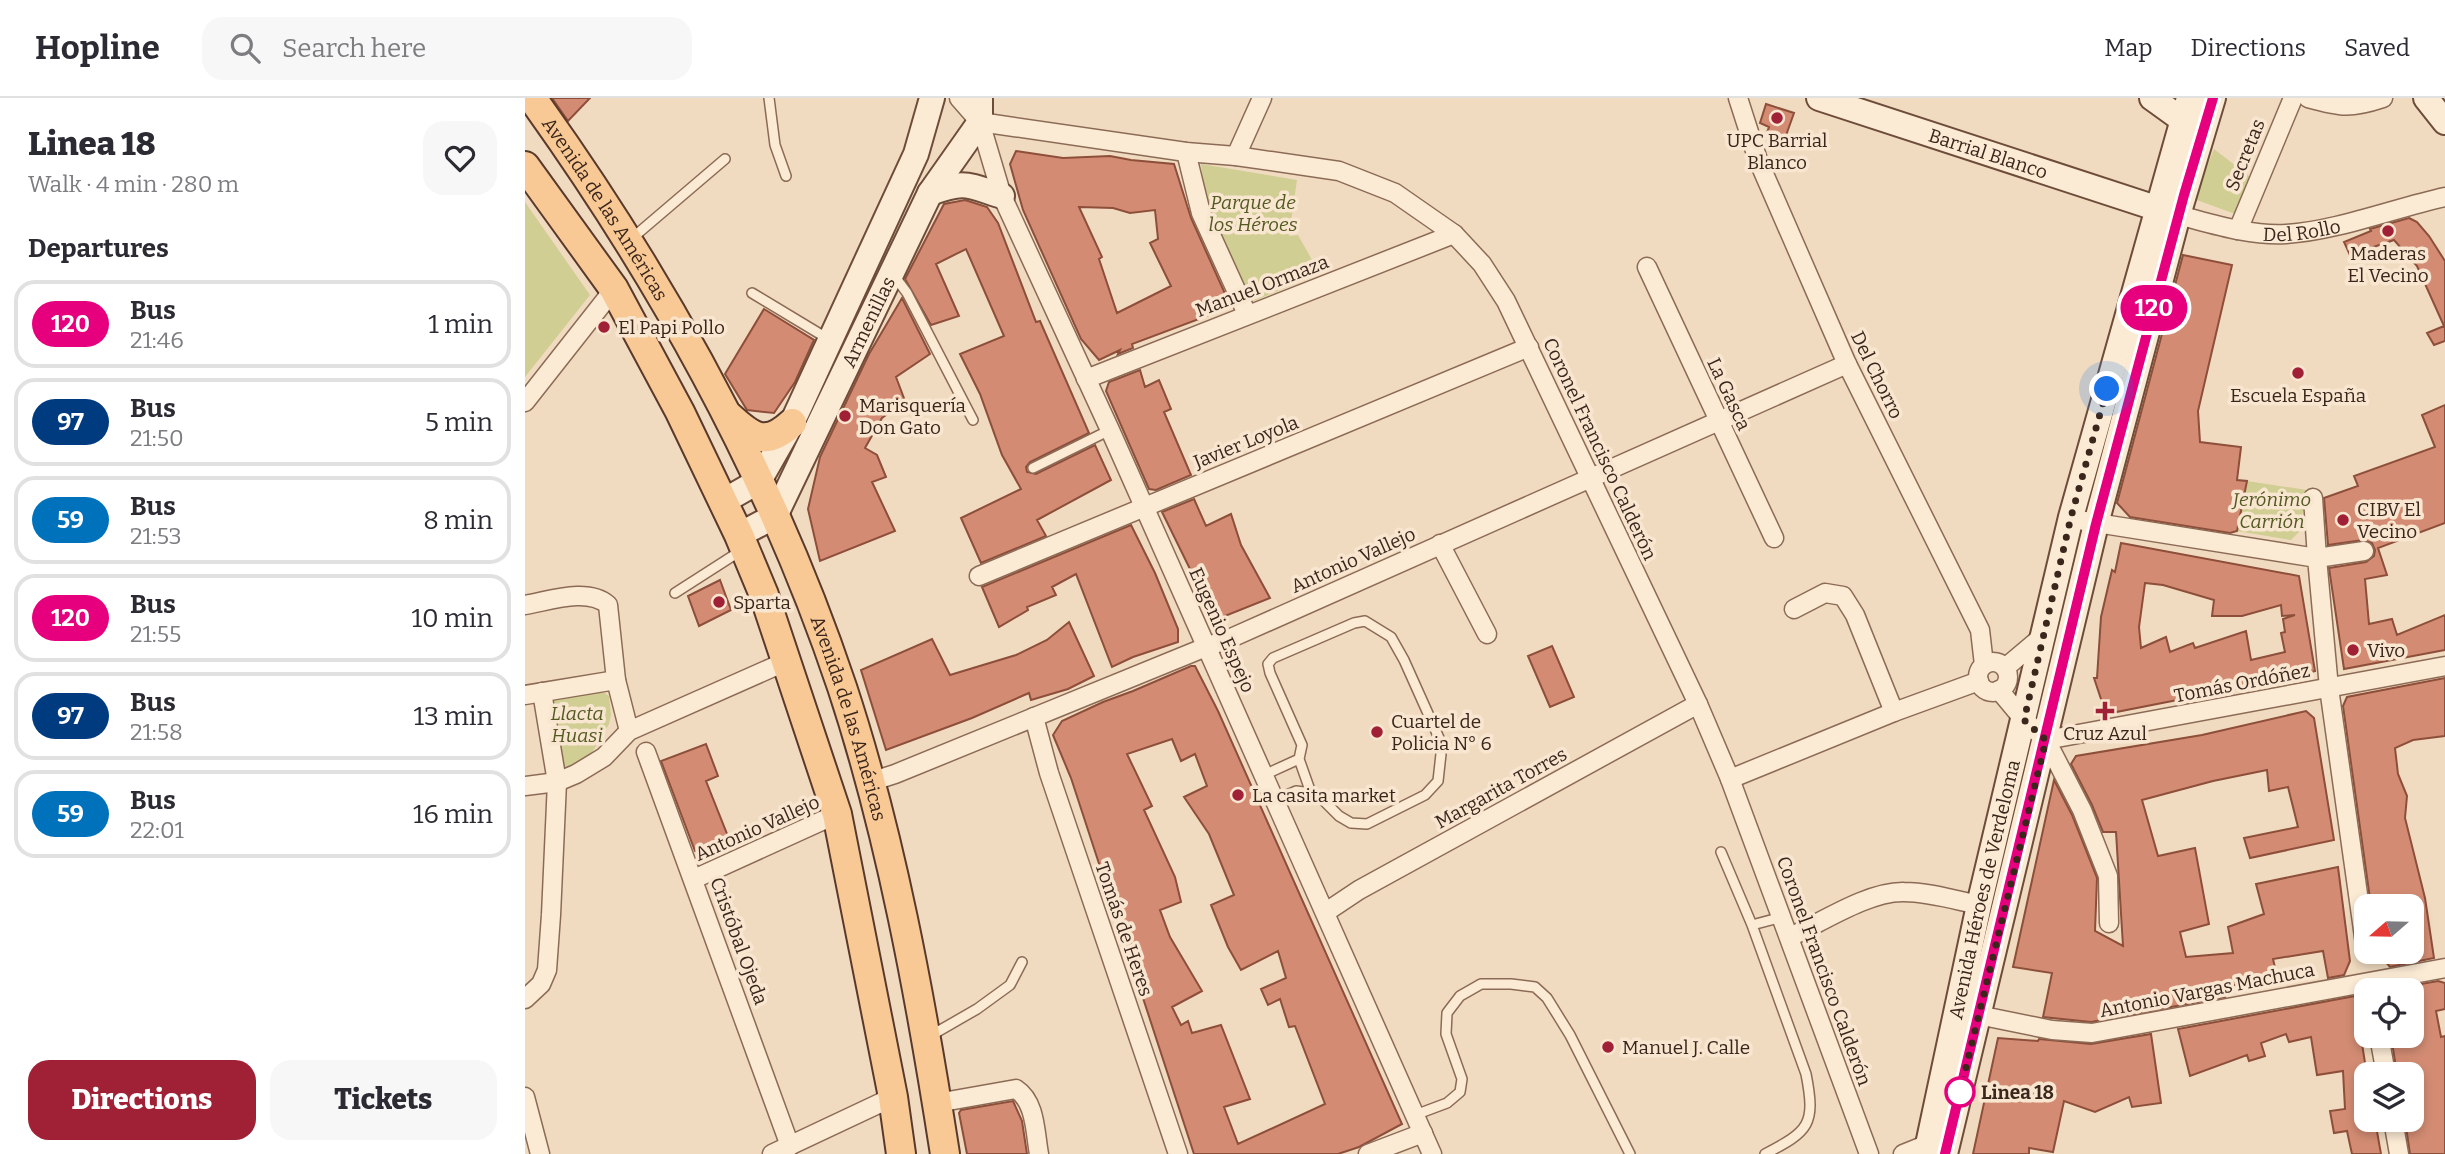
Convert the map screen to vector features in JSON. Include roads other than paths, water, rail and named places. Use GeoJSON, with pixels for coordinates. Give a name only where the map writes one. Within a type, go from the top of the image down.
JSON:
{"type":"FeatureCollection","features":[{"type":"Feature","properties":{"kind":"main road","name":"Armenillas"},"geometry":{"type":"LineString","coordinates":[[724,502],[759,481],[792,423],[916,154],[932,98]]}},
{"type":"Feature","properties":{"kind":"main road","name":"Barrial Blanco"},"geometry":{"type":"LineString","coordinates":[[1819,98],[2168,212]]}},
{"type":"Feature","properties":{"kind":"main road"},"geometry":{"type":"LineString","coordinates":[[2153,98],[2190,117]]}},
{"type":"Feature","properties":{"kind":"main road","name":"Avenida Héroes de Verdeloma"},"geometry":{"type":"LineString","coordinates":[[1933,1151],[1977,1015],[2046,740],[2190,117],[2213,98]]}},
{"type":"Feature","properties":{"kind":"main road"},"geometry":{"type":"LineString","coordinates":[[2426,98],[2445,122]]}},
{"type":"Feature","properties":{"kind":"main road","name":"Avenida de las Américas"},"geometry":{"type":"LineString","coordinates":[[537,100],[645,266],[729,416],[775,516],[834,664],[870,782],[905,934],[945,1154]]}},
{"type":"Feature","properties":{"kind":"main road","name":"Armenillas"},"geometry":{"type":"LineString","coordinates":[[775,516],[930,193],[980,110]]}},
{"type":"Feature","properties":{"kind":"main road","name":"Avenida de las Américas"},"geometry":{"type":"LineString","coordinates":[[525,166],[614,289],[680,412],[742,542],[787,661],[837,814],[893,1097],[901,1154]]}},
{"type":"Feature","properties":{"kind":"main road"},"geometry":{"type":"LineString","coordinates":[[930,193],[967,183],[1002,196]]}},
{"type":"Feature","properties":{"kind":"main road","name":"Avenida Héroes de Verdeloma"},"geometry":{"type":"LineString","coordinates":[[1933,1151],[1979,905],[2071,517],[2168,212]]}},
{"type":"Feature","properties":{"kind":"main road"},"geometry":{"type":"LineString","coordinates":[[729,416],[747,432],[764,438],[779,435],[792,423]]}},
{"type":"Feature","properties":{"kind":"main road"},"geometry":{"type":"LineString","coordinates":[[742,542],[775,516]]}},
{"type":"Feature","properties":{"kind":"street"},"geometry":{"type":"LineString","coordinates":[[959,98],[980,110]]}},
{"type":"Feature","properties":{"kind":"street"},"geometry":{"type":"LineString","coordinates":[[1236,156],[1262,98]]}},
{"type":"Feature","properties":{"kind":"street","name":"Del Chorro"},"geometry":{"type":"LineString","coordinates":[[1738,98],[1758,160],[1847,364],[1980,630],[1982,673]]}},
{"type":"Feature","properties":{"kind":"street","name":"Secretas"},"geometry":{"type":"LineString","coordinates":[[2238,230],[2293,98]]}},
{"type":"Feature","properties":{"kind":"street"},"geometry":{"type":"LineString","coordinates":[[2308,98],[2337,106],[2356,107],[2383,98]]}},
{"type":"Feature","properties":{"kind":"street","name":"Coronel Francisco Calderón"},"geometry":{"type":"LineString","coordinates":[[980,110],[1186,152],[1236,156],[1339,171],[1395,193],[1454,234],[1482,264],[1506,301],[1529,347],[1698,704],[1730,779],[1871,1151]]}},
{"type":"Feature","properties":{"kind":"street","name":"Eugenio Espejo"},"geometry":{"type":"LineString","coordinates":[[980,110],[1002,196],[1110,430],[1432,1154]]}},
{"type":"Feature","properties":{"kind":"street"},"geometry":{"type":"LineString","coordinates":[[1186,152],[1201,212],[1247,314]]}},
{"type":"Feature","properties":{"kind":"street","name":"Del Rollo"},"geometry":{"type":"LineString","coordinates":[[2168,212],[2238,230],[2286,234],[2317,229],[2445,197]]}},
{"type":"Feature","properties":{"kind":"street","name":"Manuel Ormaza"},"geometry":{"type":"LineString","coordinates":[[1086,379],[1454,234]]}},
{"type":"Feature","properties":{"kind":"street","name":"La Gasca"},"geometry":{"type":"LineString","coordinates":[[1647,268],[1774,538]]}},
{"type":"Feature","properties":{"kind":"street"},"geometry":{"type":"LineString","coordinates":[[525,402],[614,289]]}},
{"type":"Feature","properties":{"kind":"street","name":"Javier Loyola"},"geometry":{"type":"LineString","coordinates":[[979,576],[1529,347]]}},
{"type":"Feature","properties":{"kind":"street","name":"Antonio Vallejo"},"geometry":{"type":"LineString","coordinates":[[870,782],[1231,638],[1847,364]]}},
{"type":"Feature","properties":{"kind":"street"},"geometry":{"type":"LineString","coordinates":[[2313,498],[2329,688],[2358,894]]}},
{"type":"Feature","properties":{"kind":"street"},"geometry":{"type":"LineString","coordinates":[[2071,517],[2096,524],[2317,558],[2364,551]]}},
{"type":"Feature","properties":{"kind":"street"},"geometry":{"type":"LineString","coordinates":[[1440,544],[1487,634]]}},
{"type":"Feature","properties":{"kind":"street"},"geometry":{"type":"LineString","coordinates":[[1794,609],[1825,593],[1843,596],[1855,615],[1894,712]]}},
{"type":"Feature","properties":{"kind":"street"},"geometry":{"type":"LineString","coordinates":[[525,605],[579,596],[601,599],[608,605],[616,680],[629,731]]}},
{"type":"Feature","properties":{"kind":"street"},"geometry":{"type":"LineString","coordinates":[[2005,667],[2043,636]]}},
{"type":"Feature","properties":{"kind":"street"},"geometry":{"type":"LineString","coordinates":[[525,786],[557,782],[593,765],[629,731],[787,661]]}},
{"type":"Feature","properties":{"kind":"street"},"geometry":{"type":"LineString","coordinates":[[1730,779],[1982,673],[1993,662],[2005,667]]}},
{"type":"Feature","properties":{"kind":"street","name":"Tomás Ordóñez"},"geometry":{"type":"LineString","coordinates":[[2046,740],[2445,666]]}},
{"type":"Feature","properties":{"kind":"street"},"geometry":{"type":"LineString","coordinates":[[1999,690],[2008,680],[2005,667]]}},
{"type":"Feature","properties":{"kind":"street"},"geometry":{"type":"LineString","coordinates":[[1982,673],[1985,689],[1999,690],[2024,720],[2046,740],[2082,810],[2108,876],[2109,923]]}},
{"type":"Feature","properties":{"kind":"street"},"geometry":{"type":"LineString","coordinates":[[525,999],[541,984],[547,970],[557,782],[533,693],[616,680]]}},
{"type":"Feature","properties":{"kind":"street","name":"Margarita Torres"},"geometry":{"type":"LineString","coordinates":[[1326,912],[1359,890],[1698,704]]}},
{"type":"Feature","properties":{"kind":"street","name":"Tomás de Heres"},"geometry":{"type":"LineString","coordinates":[[1034,718],[1049,773],[1178,1154]]}},
{"type":"Feature","properties":{"kind":"street","name":"Cristóbal Ojeda"},"geometry":{"type":"LineString","coordinates":[[646,752],[790,1146]]}},
{"type":"Feature","properties":{"kind":"street","name":"Antonio Vallejo"},"geometry":{"type":"LineString","coordinates":[[694,879],[837,814]]}},
{"type":"Feature","properties":{"kind":"street"},"geometry":{"type":"LineString","coordinates":[[1790,937],[1887,893],[1906,892],[1979,905]]}},
{"type":"Feature","properties":{"kind":"street","name":"Antonio Vargas Machuca"},"geometry":{"type":"LineString","coordinates":[[2404,978],[2445,968]]}},
{"type":"Feature","properties":{"kind":"street","name":"Antonio Vargas Machuca"},"geometry":{"type":"LineString","coordinates":[[1977,1015],[2052,1030],[2092,1033],[2354,989]]}},
{"type":"Feature","properties":{"kind":"street"},"geometry":{"type":"LineString","coordinates":[[937,1103],[1016,1089],[1026,1097],[1030,1106],[1039,1154]]}},
{"type":"Feature","properties":{"kind":"street"},"geometry":{"type":"LineString","coordinates":[[525,1097],[540,1154]]}},
{"type":"Feature","properties":{"kind":"street"},"geometry":{"type":"LineString","coordinates":[[772,1154],[893,1097]]}},
{"type":"Feature","properties":{"kind":"street"},"geometry":{"type":"LineString","coordinates":[[2395,1132],[2399,1154]]}},
{"type":"Feature","properties":{"kind":"street"},"geometry":{"type":"LineString","coordinates":[[1368,1154],[1423,1133]]}},
{"type":"Feature","properties":{"kind":"street"},"geometry":{"type":"LineString","coordinates":[[1903,1154],[1933,1151]]}},
{"type":"Feature","properties":{"kind":"lane"},"geometry":{"type":"LineString","coordinates":[[769,98],[775,145],[786,176]]}},
{"type":"Feature","properties":{"kind":"lane"},"geometry":{"type":"LineString","coordinates":[[629,241],[725,159]]}},
{"type":"Feature","properties":{"kind":"lane"},"geometry":{"type":"LineString","coordinates":[[892,273],[907,293],[973,420]]}},
{"type":"Feature","properties":{"kind":"lane"},"geometry":{"type":"LineString","coordinates":[[752,293],[831,341]]}},
{"type":"Feature","properties":{"kind":"lane"},"geometry":{"type":"LineString","coordinates":[[1033,468],[1110,430]]}},
{"type":"Feature","properties":{"kind":"lane"},"geometry":{"type":"LineString","coordinates":[[675,593],[742,542]]}},
{"type":"Feature","properties":{"kind":"lane"},"geometry":{"type":"LineString","coordinates":[[1276,800],[1296,791],[1311,793],[1320,797],[1350,823],[1367,824],[1425,795],[1438,781],[1441,754],[1439,738],[1404,660],[1391,637],[1366,621],[1354,623],[1273,658],[1268,664],[1302,745],[1299,759],[1311,793]]}},
{"type":"Feature","properties":{"kind":"lane"},"geometry":{"type":"LineString","coordinates":[[1264,775],[1299,759]]}},
{"type":"Feature","properties":{"kind":"lane"},"geometry":{"type":"LineString","coordinates":[[1721,852],[1752,925],[1805,1074],[1810,1097],[1806,1126],[1797,1137],[1765,1154]]}},
{"type":"Feature","properties":{"kind":"lane"},"geometry":{"type":"LineString","coordinates":[[1752,925],[1782,917]]}},
{"type":"Feature","properties":{"kind":"lane"},"geometry":{"type":"LineString","coordinates":[[925,1039],[977,1009],[1010,985],[1022,962]]}},
{"type":"Feature","properties":{"kind":"lane"},"geometry":{"type":"LineString","coordinates":[[1415,1115],[1447,1103],[1460,1092],[1462,1079],[1445,1034],[1447,1013],[1459,996],[1481,984],[1511,984],[1535,988],[1547,998],[1570,1035],[1630,1154]]}},
{"type":"Feature","properties":{"kind":"place","name":"UPC Barrial Blanco"},"geometry":{"type":"Point","coordinates":[1777,118]}},
{"type":"Feature","properties":{"kind":"place","name":"Maderas El Vecino"},"geometry":{"type":"Point","coordinates":[2388,231]}},
{"type":"Feature","properties":{"kind":"place","name":"El Papi Pollo"},"geometry":{"type":"Point","coordinates":[604,327]}},
{"type":"Feature","properties":{"kind":"place","name":"Escuela España"},"geometry":{"type":"Point","coordinates":[2298,373]}},
{"type":"Feature","properties":{"kind":"place","name":"Marisquería Don Gato"},"geometry":{"type":"Point","coordinates":[845,416]}},
{"type":"Feature","properties":{"kind":"place","name":"CIBV El Vecino"},"geometry":{"type":"Point","coordinates":[2343,520]}},
{"type":"Feature","properties":{"kind":"place","name":"Sparta"},"geometry":{"type":"Point","coordinates":[719,602]}},
{"type":"Feature","properties":{"kind":"place","name":"Vivo"},"geometry":{"type":"Point","coordinates":[2353,650]}},
{"type":"Feature","properties":{"kind":"place","name":"Cruz Azul"},"geometry":{"type":"Point","coordinates":[2105,711]}},
{"type":"Feature","properties":{"kind":"place","name":"Cuartel de Policia N° 6"},"geometry":{"type":"Point","coordinates":[1377,732]}},
{"type":"Feature","properties":{"kind":"place","name":"La casita market"},"geometry":{"type":"Point","coordinates":[1238,795]}},
{"type":"Feature","properties":{"kind":"place","name":"Manuel J. Calle"},"geometry":{"type":"Point","coordinates":[1608,1047]}},
{"type":"Feature","properties":{"kind":"place","name":"Linea 18"},"geometry":{"type":"Point","coordinates":[1960,1092]}},
{"type":"Feature","properties":{"kind":"park label","name":"Parque de los Héroes"},"geometry":{"type":"Point","coordinates":[1253,213]}},
{"type":"Feature","properties":{"kind":"park label","name":"Jerónimo Carrión"},"geometry":{"type":"Point","coordinates":[2272,510]}},
{"type":"Feature","properties":{"kind":"park label","name":"Llacta Huasi"},"geometry":{"type":"Point","coordinates":[577,724]}}]}
